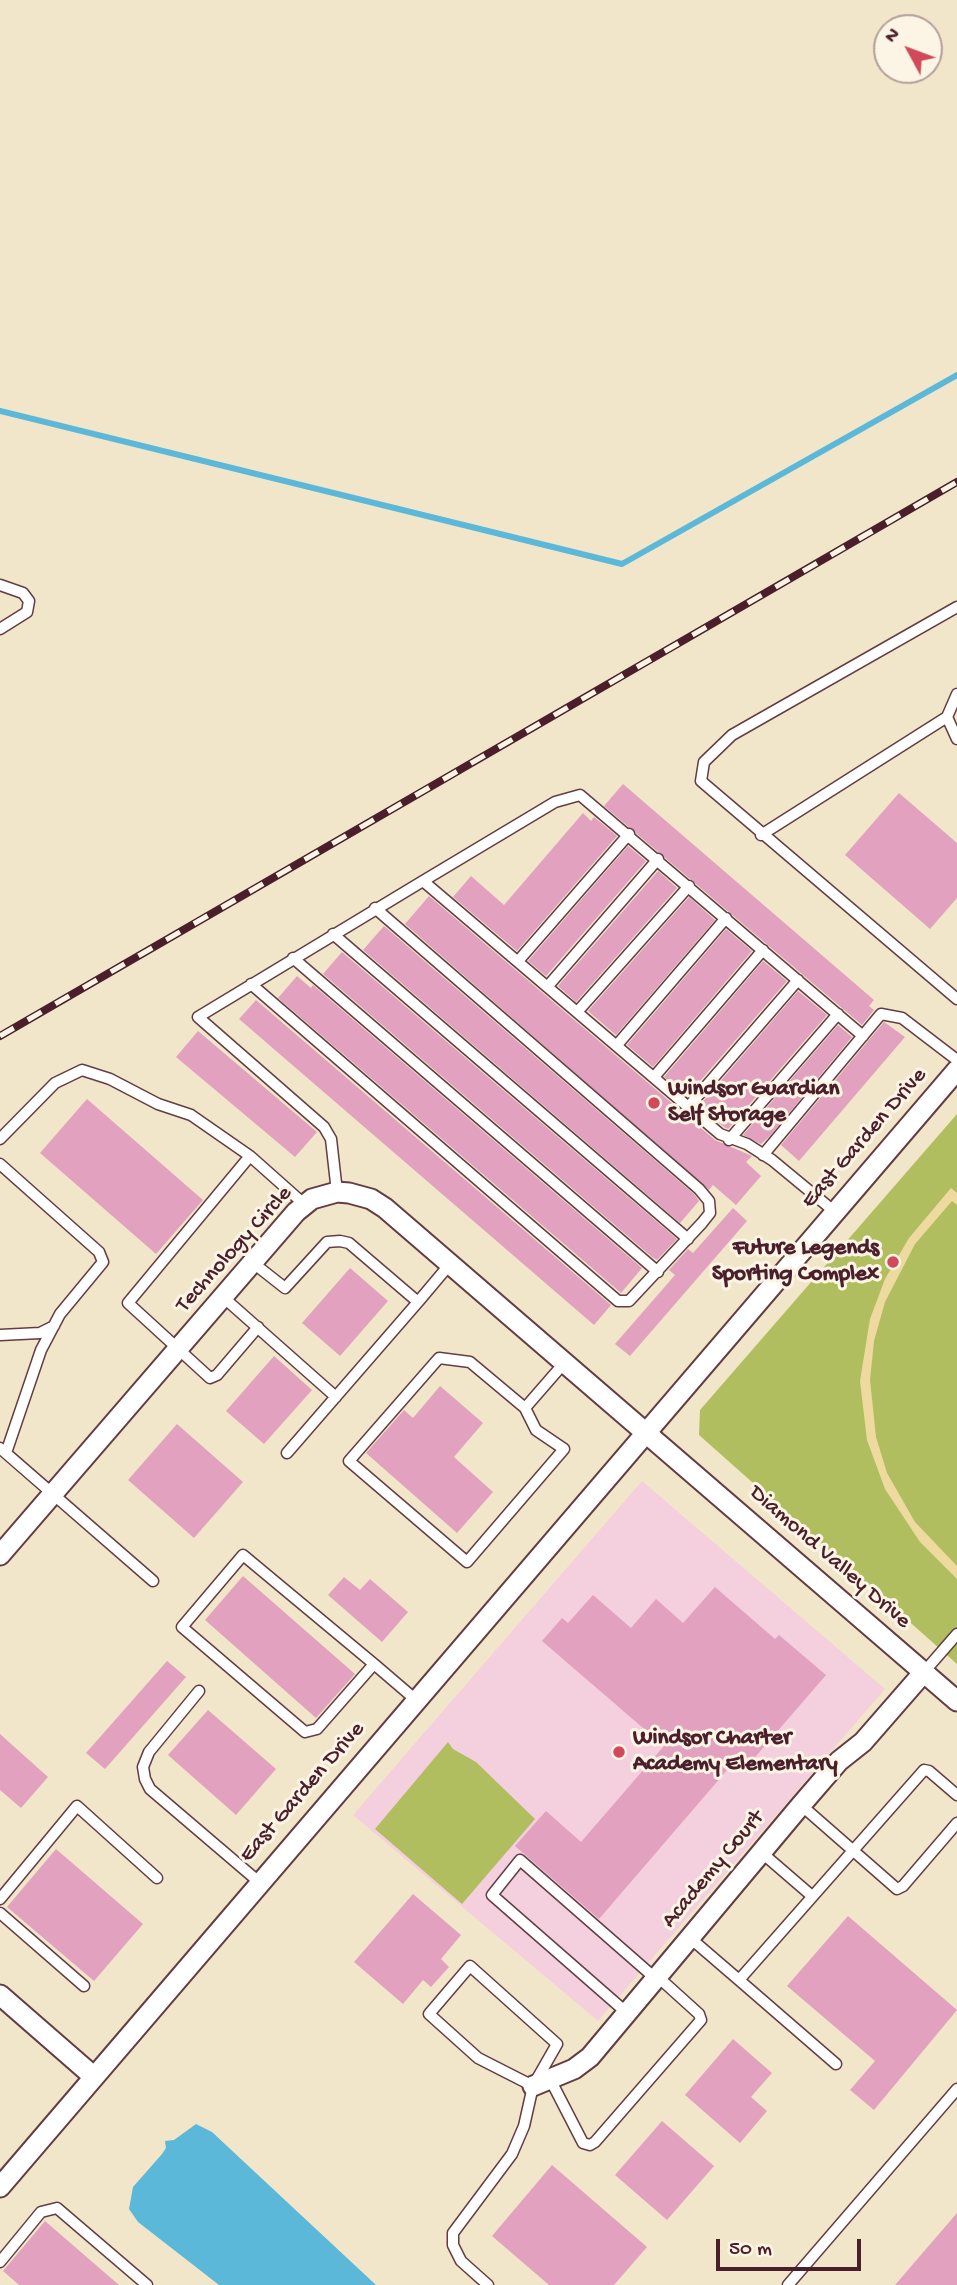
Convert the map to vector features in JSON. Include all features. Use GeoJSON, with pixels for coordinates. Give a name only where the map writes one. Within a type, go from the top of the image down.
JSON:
{"type":"FeatureCollection","features":[{"type":"Feature","properties":{"kind":"street","name":"East Garden Drive"},"geometry":{"type":"LineString","coordinates":[[0,2187],[835,1212],[953,1082]]}},
{"type":"Feature","properties":{"kind":"street","name":"Technology Circle"},"geometry":{"type":"LineString","coordinates":[[0,1555],[304,1204],[337,1192]]}},
{"type":"Feature","properties":{"kind":"street"},"geometry":{"type":"LineString","coordinates":[[337,1192],[371,1199],[646,1432]]}},
{"type":"Feature","properties":{"kind":"street","name":"Diamond Valley Drive"},"geometry":{"type":"LineString","coordinates":[[646,1432],[957,1701]]}},
{"type":"Feature","properties":{"kind":"street","name":"Academy Court"},"geometry":{"type":"LineString","coordinates":[[541,2083],[583,2064],[839,1761],[863,1742],[924,1672]]}},
{"type":"Feature","properties":{"kind":"street"},"geometry":{"type":"LineString","coordinates":[[2,2001],[93,2076]]}},
{"type":"Feature","properties":{"kind":"lane"},"geometry":{"type":"LineString","coordinates":[[0,585],[23,593],[30,601],[27,612],[0,629]]}},
{"type":"Feature","properties":{"kind":"lane"},"geometry":{"type":"LineString","coordinates":[[957,607],[732,735],[704,762],[701,781],[761,835],[957,999]]}},
{"type":"Feature","properties":{"kind":"lane"},"geometry":{"type":"LineString","coordinates":[[761,835],[947,717],[957,694]]}},
{"type":"Feature","properties":{"kind":"lane"},"geometry":{"type":"LineString","coordinates":[[947,717],[957,739]]}},
{"type":"Feature","properties":{"kind":"lane"},"geometry":{"type":"LineString","coordinates":[[337,1192],[331,1139],[324,1127],[198,1017],[555,802],[580,795],[863,1036]]}},
{"type":"Feature","properties":{"kind":"lane"},"geometry":{"type":"LineString","coordinates":[[519,960],[629,834]]}},
{"type":"Feature","properties":{"kind":"lane"},"geometry":{"type":"LineString","coordinates":[[548,986],[658,859]]}},
{"type":"Feature","properties":{"kind":"lane"},"geometry":{"type":"LineString","coordinates":[[423,881],[729,1140],[738,1141],[764,1155],[835,1212]]}},
{"type":"Feature","properties":{"kind":"lane"},"geometry":{"type":"LineString","coordinates":[[578,1011],[689,886]]}},
{"type":"Feature","properties":{"kind":"lane"},"geometry":{"type":"LineString","coordinates":[[251,984],[618,1301],[629,1301],[710,1213],[709,1201],[699,1189],[375,908]]}},
{"type":"Feature","properties":{"kind":"lane"},"geometry":{"type":"LineString","coordinates":[[617,1045],[726,918]]}},
{"type":"Feature","properties":{"kind":"lane"},"geometry":{"type":"LineString","coordinates":[[333,934],[688,1239]]}},
{"type":"Feature","properties":{"kind":"lane"},"geometry":{"type":"LineString","coordinates":[[654,1077],[763,950]]}},
{"type":"Feature","properties":{"kind":"lane"},"geometry":{"type":"LineString","coordinates":[[293,958],[658,1272]]}},
{"type":"Feature","properties":{"kind":"lane"},"geometry":{"type":"LineString","coordinates":[[688,1106],[798,981]]}},
{"type":"Feature","properties":{"kind":"lane"},"geometry":{"type":"LineString","coordinates":[[729,1140],[838,1014]]}},
{"type":"Feature","properties":{"kind":"lane"},"geometry":{"type":"LineString","coordinates":[[764,1155],[881,1014],[902,1018],[957,1060]]}},
{"type":"Feature","properties":{"kind":"lane"},"geometry":{"type":"LineString","coordinates":[[0,1139],[55,1083],[82,1070],[110,1079],[158,1104],[191,1115],[250,1156],[304,1204]]}},
{"type":"Feature","properties":{"kind":"lane"},"geometry":{"type":"LineString","coordinates":[[250,1156],[128,1303],[203,1373],[214,1378],[258,1327]]}},
{"type":"Feature","properties":{"kind":"lane"},"geometry":{"type":"LineString","coordinates":[[0,1164],[99,1252],[103,1262],[54,1326],[3,1450],[153,1581]]}},
{"type":"Feature","properties":{"kind":"lane"},"geometry":{"type":"LineString","coordinates":[[253,1262],[285,1289],[327,1242],[349,1243],[418,1302]]}},
{"type":"Feature","properties":{"kind":"lane"},"geometry":{"type":"LineString","coordinates":[[287,1453],[450,1264]]}},
{"type":"Feature","properties":{"kind":"lane"},"geometry":{"type":"LineString","coordinates":[[223,1297],[336,1397]]}},
{"type":"Feature","properties":{"kind":"lane"},"geometry":{"type":"LineString","coordinates":[[0,1335],[40,1333],[54,1326]]}},
{"type":"Feature","properties":{"kind":"lane"},"geometry":{"type":"LineString","coordinates":[[439,1358],[470,1363],[525,1408],[536,1430],[564,1450],[467,1562],[349,1461],[439,1358]]}},
{"type":"Feature","properties":{"kind":"lane"},"geometry":{"type":"LineString","coordinates":[[525,1408],[565,1362]]}},
{"type":"Feature","properties":{"kind":"lane"},"geometry":{"type":"LineString","coordinates":[[374,1664],[317,1729],[305,1732],[182,1627],[243,1555],[374,1664],[416,1700]]}},
{"type":"Feature","properties":{"kind":"lane"},"geometry":{"type":"LineString","coordinates":[[924,1672],[957,1634]]}},
{"type":"Feature","properties":{"kind":"lane"},"geometry":{"type":"LineString","coordinates":[[200,1691],[149,1752],[143,1766],[145,1779],[150,1789],[259,1882]]}},
{"type":"Feature","properties":{"kind":"lane"},"geometry":{"type":"LineString","coordinates":[[739,1980],[924,1770],[929,1771],[957,1795]]}},
{"type":"Feature","properties":{"kind":"lane"},"geometry":{"type":"LineString","coordinates":[[801,1805],[897,1889],[903,1886],[957,1823]]}},
{"type":"Feature","properties":{"kind":"lane"},"geometry":{"type":"LineString","coordinates":[[0,1899],[77,1806],[157,1878]]}},
{"type":"Feature","properties":{"kind":"lane"},"geometry":{"type":"LineString","coordinates":[[761,1853],[812,1896]]}},
{"type":"Feature","properties":{"kind":"lane"},"geometry":{"type":"LineString","coordinates":[[488,2285],[461,2261],[453,2245],[453,2233],[512,2154],[524,2126],[541,2083],[557,2044],[470,1966],[429,2014],[478,2058],[541,2083],[583,2143],[590,2145],[701,2020],[699,2014],[520,1860],[492,1895],[627,2013]]}},
{"type":"Feature","properties":{"kind":"lane"},"geometry":{"type":"LineString","coordinates":[[0,1913],[84,1986]]}},
{"type":"Feature","properties":{"kind":"lane"},"geometry":{"type":"LineString","coordinates":[[689,1937],[836,2064]]}},
{"type":"Feature","properties":{"kind":"lane"},"geometry":{"type":"LineString","coordinates":[[789,2285],[957,2090]]}},
{"type":"Feature","properties":{"kind":"lane"},"geometry":{"type":"LineString","coordinates":[[0,2262],[41,2212],[57,2208],[146,2285]]}},
{"type":"Feature","properties":{"kind":"shaded area","name":"Windsor Charter Academy Elementary"},"geometry":{"type":"Polygon","coordinates":[[[642,1481],[885,1689],[598,2021],[353,1815],[642,1481]]]}},
{"type":"Feature","properties":{"kind":"green space","name":"Future Legends Sporting Complex"},"geometry":{"type":"Polygon","coordinates":[[[957,1114],[957,1664],[699,1435],[700,1410],[957,1114]]]}},
{"type":"Feature","properties":{"kind":"green space"},"geometry":{"type":"Polygon","coordinates":[[[448,1742],[453,1749],[476,1762],[535,1819],[462,1904],[375,1829],[448,1742]]]}},
{"type":"Feature","properties":{"kind":"sand"},"geometry":{"type":"Polygon","coordinates":[[[951,1188],[957,1193],[957,1205],[952,1201],[915,1244],[885,1302],[874,1341],[870,1380],[876,1437],[887,1473],[915,1522],[957,1566],[957,1579],[920,1542],[885,1489],[867,1440],[860,1381],[870,1319],[885,1279],[909,1238],[951,1188]]]}},
{"type":"Feature","properties":{"kind":"water"},"geometry":{"type":"Polygon","coordinates":[[[196,2124],[212,2132],[376,2285],[219,2285],[138,2222],[129,2209],[133,2187],[162,2154],[166,2148],[165,2141],[174,2140],[196,2124]]]}},
{"type":"Feature","properties":{"kind":"building"},"geometry":{"type":"Polygon","coordinates":[[[623,784],[874,1000],[869,1006],[874,1010],[862,1025],[604,806],[623,784]]]}},
{"type":"Feature","properties":{"kind":"building"},"geometry":{"type":"Polygon","coordinates":[[[899,793],[957,843],[957,898],[930,929],[845,855],[899,793]]]}},
{"type":"Feature","properties":{"kind":"building"},"geometry":{"type":"Polygon","coordinates":[[[583,813],[591,821],[594,817],[617,836],[517,951],[453,897],[471,876],[504,905],[583,813]]]}},
{"type":"Feature","properties":{"kind":"building"},"geometry":{"type":"Polygon","coordinates":[[[628,846],[646,861],[546,976],[528,961],[628,846]]]}},
{"type":"Feature","properties":{"kind":"building"},"geometry":{"type":"Polygon","coordinates":[[[658,871],[677,888],[576,1002],[558,986],[658,871]]]}},
{"type":"Feature","properties":{"kind":"building"},"geometry":{"type":"Polygon","coordinates":[[[429,896],[715,1140],[752,1156],[746,1162],[761,1176],[736,1205],[713,1185],[709,1190],[405,924],[429,896]]]}},
{"type":"Feature","properties":{"kind":"building"},"geometry":{"type":"Polygon","coordinates":[[[689,897],[715,920],[616,1035],[588,1011],[689,897]]]}},
{"type":"Feature","properties":{"kind":"building"},"geometry":{"type":"Polygon","coordinates":[[[384,926],[694,1194],[699,1201],[680,1223],[363,950],[384,926]]]}},
{"type":"Feature","properties":{"kind":"building"},"geometry":{"type":"Polygon","coordinates":[[[726,929],[752,951],[653,1067],[627,1045],[726,929]]]}},
{"type":"Feature","properties":{"kind":"building"},"geometry":{"type":"Polygon","coordinates":[[[342,952],[677,1239],[657,1260],[652,1257],[323,974],[342,952]]]}},
{"type":"Feature","properties":{"kind":"building"},"geometry":{"type":"Polygon","coordinates":[[[763,961],[787,981],[687,1096],[664,1077],[763,961]]]}},
{"type":"Feature","properties":{"kind":"building"},"geometry":{"type":"Polygon","coordinates":[[[297,976],[311,988],[313,985],[642,1268],[621,1293],[278,998],[297,976]]]}},
{"type":"Feature","properties":{"kind":"building"},"geometry":{"type":"Polygon","coordinates":[[[798,991],[827,1015],[728,1129],[724,1127],[699,1106],[798,991]]]}},
{"type":"Feature","properties":{"kind":"building"},"geometry":{"type":"Polygon","coordinates":[[[256,1000],[611,1305],[594,1325],[239,1019],[256,1000]]]}},
{"type":"Feature","properties":{"kind":"building"},"geometry":{"type":"Polygon","coordinates":[[[884,1022],[905,1037],[799,1161],[781,1145],[884,1022]]]}},
{"type":"Feature","properties":{"kind":"building"},"geometry":{"type":"Polygon","coordinates":[[[838,1025],[852,1037],[770,1136],[761,1144],[743,1135],[838,1025]]]}},
{"type":"Feature","properties":{"kind":"building"},"geometry":{"type":"Polygon","coordinates":[[[198,1031],[317,1132],[295,1157],[176,1057],[198,1031]]]}},
{"type":"Feature","properties":{"kind":"building"},"geometry":{"type":"Polygon","coordinates":[[[87,1099],[203,1200],[156,1254],[40,1153],[87,1099]]]}},
{"type":"Feature","properties":{"kind":"building"},"geometry":{"type":"Polygon","coordinates":[[[733,1208],[747,1221],[630,1356],[615,1344],[675,1275],[669,1270],[688,1249],[693,1253],[733,1208]]]}},
{"type":"Feature","properties":{"kind":"building"},"geometry":{"type":"Polygon","coordinates":[[[350,1268],[388,1301],[340,1356],[302,1323],[350,1268]]]}},
{"type":"Feature","properties":{"kind":"building"},"geometry":{"type":"Polygon","coordinates":[[[274,1356],[312,1390],[264,1444],[226,1411],[274,1356]]]}},
{"type":"Feature","properties":{"kind":"building"},"geometry":{"type":"Polygon","coordinates":[[[440,1386],[483,1423],[454,1457],[493,1492],[457,1533],[366,1453],[404,1410],[413,1418],[440,1386]]]}},
{"type":"Feature","properties":{"kind":"building"},"geometry":{"type":"Polygon","coordinates":[[[177,1424],[243,1482],[194,1538],[128,1480],[177,1424]]]}},
{"type":"Feature","properties":{"kind":"building"},"geometry":{"type":"Polygon","coordinates":[[[243,1576],[355,1674],[316,1718],[205,1620],[243,1576]]]}},
{"type":"Feature","properties":{"kind":"building"},"geometry":{"type":"Polygon","coordinates":[[[344,1577],[360,1590],[370,1579],[408,1612],[382,1642],[328,1595],[344,1577]]]}},
{"type":"Feature","properties":{"kind":"building"},"geometry":{"type":"Polygon","coordinates":[[[715,1587],[775,1639],[779,1635],[826,1675],[744,1770],[734,1762],[599,1919],[515,1846],[546,1811],[581,1842],[664,1746],[542,1641],[562,1618],[568,1623],[593,1595],[631,1628],[656,1599],[683,1623],[715,1587]]]}},
{"type":"Feature","properties":{"kind":"building"},"geometry":{"type":"Polygon","coordinates":[[[167,1661],[186,1677],[105,1769],[86,1753],[167,1661]]]}},
{"type":"Feature","properties":{"kind":"building"},"geometry":{"type":"Polygon","coordinates":[[[208,1710],[276,1769],[236,1815],[168,1755],[208,1710]]]}},
{"type":"Feature","properties":{"kind":"building"},"geometry":{"type":"Polygon","coordinates":[[[0,1734],[48,1777],[21,1808],[0,1790],[0,1734]]]}},
{"type":"Feature","properties":{"kind":"building"},"geometry":{"type":"Polygon","coordinates":[[[56,1849],[143,1924],[94,1981],[7,1907],[56,1849]]]}},
{"type":"Feature","properties":{"kind":"building"},"geometry":{"type":"Polygon","coordinates":[[[413,1894],[461,1935],[441,1959],[449,1967],[431,1987],[423,1980],[403,2004],[354,1962],[413,1894]]]}},
{"type":"Feature","properties":{"kind":"building"},"geometry":{"type":"Polygon","coordinates":[[[848,1916],[957,2010],[874,2110],[850,2090],[875,2061],[787,1986],[848,1916]]]}},
{"type":"Feature","properties":{"kind":"building"},"geometry":{"type":"Polygon","coordinates":[[[733,2039],[772,2073],[751,2097],[767,2111],[740,2143],[685,2095],[733,2039]]]}},
{"type":"Feature","properties":{"kind":"building"},"geometry":{"type":"Polygon","coordinates":[[[662,2121],[714,2166],[667,2220],[615,2175],[662,2121]]]}},
{"type":"Feature","properties":{"kind":"building"},"geometry":{"type":"Polygon","coordinates":[[[552,2165],[647,2247],[614,2285],[549,2285],[492,2236],[552,2165]]]}},
{"type":"Feature","properties":{"kind":"building"},"geometry":{"type":"Polygon","coordinates":[[[957,2213],[957,2285],[895,2285],[957,2213]]]}},
{"type":"Feature","properties":{"kind":"building"},"geometry":{"type":"Polygon","coordinates":[[[45,2221],[119,2285],[19,2285],[3,2271],[45,2221]]]}},
{"type":"Feature","properties":{"kind":"waterway"},"geometry":{"type":"LineString","coordinates":[[0,411],[622,564],[957,375]]}},
{"type":"Feature","properties":{"kind":"railway"},"geometry":{"type":"LineString","coordinates":[[0,1036],[957,482]]}},
{"type":"Feature","properties":{"kind":"place","name":"Windsor Guardian Self Storage"},"geometry":{"type":"Point","coordinates":[654,1103]}},
{"type":"Feature","properties":{"kind":"place","name":"Future Legends Sporting Complex"},"geometry":{"type":"Point","coordinates":[893,1262]}},
{"type":"Feature","properties":{"kind":"place","name":"Windsor Charter Academy Elementary"},"geometry":{"type":"Point","coordinates":[619,1752]}}]}
